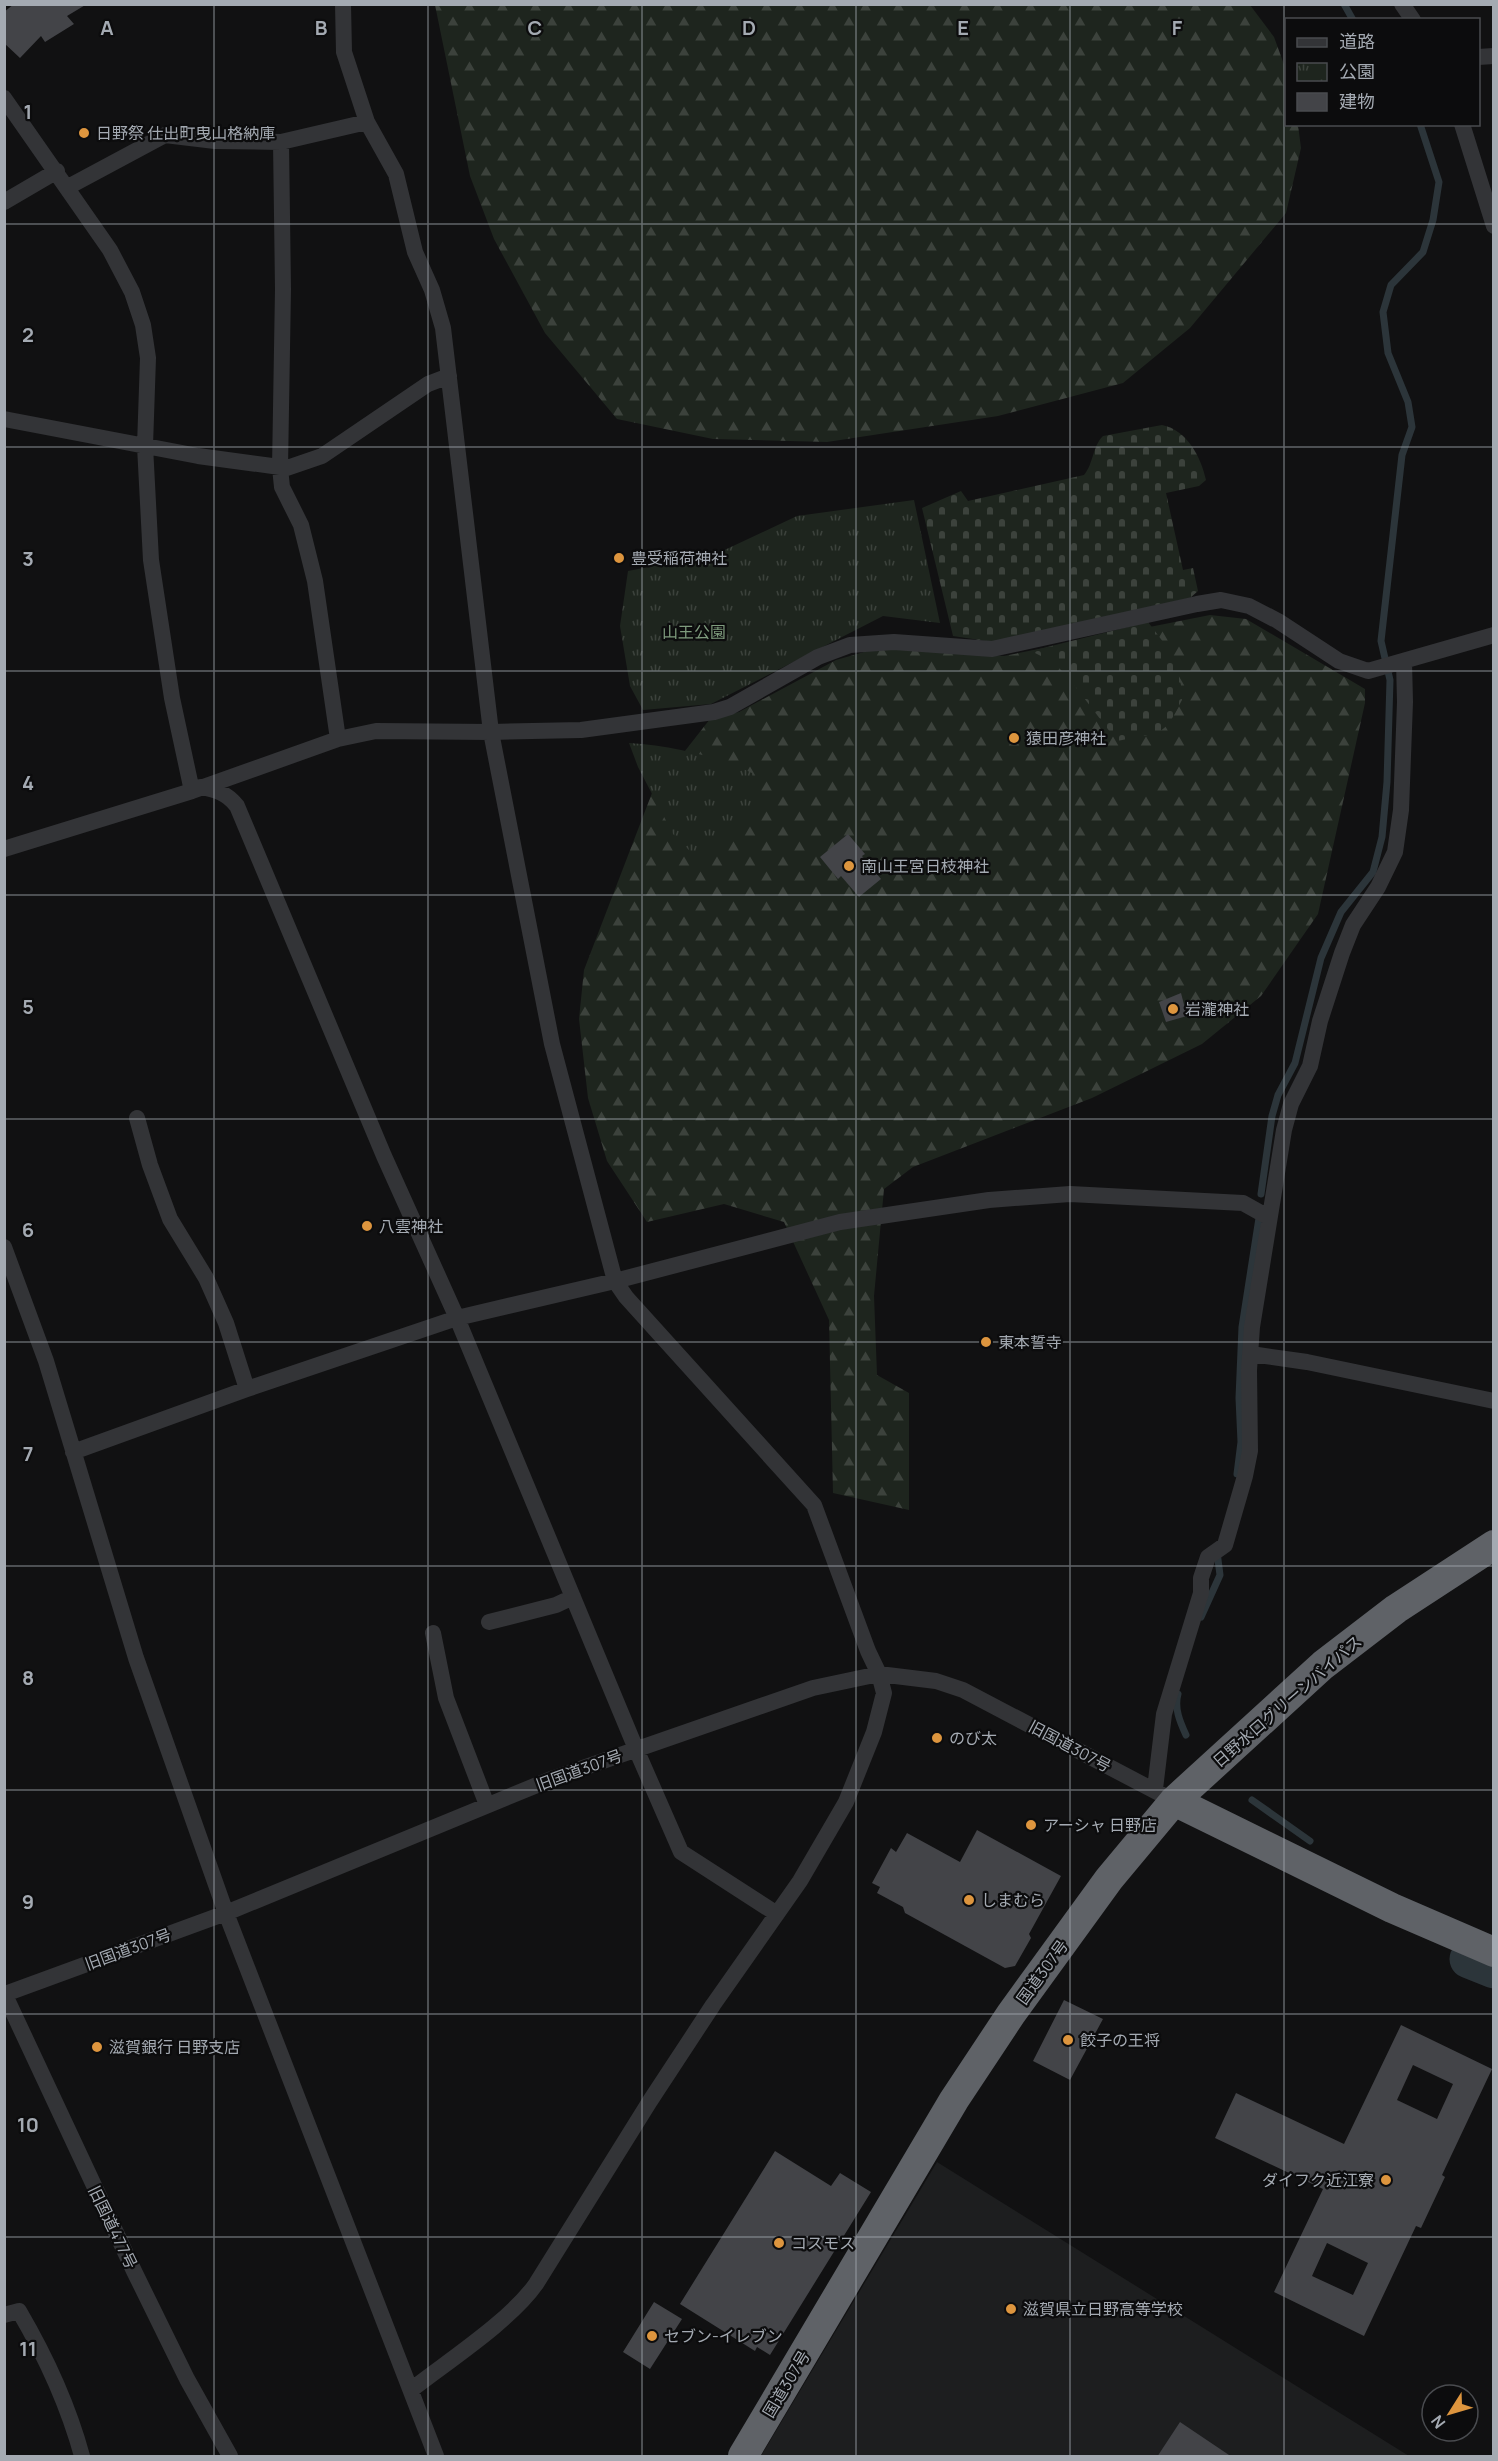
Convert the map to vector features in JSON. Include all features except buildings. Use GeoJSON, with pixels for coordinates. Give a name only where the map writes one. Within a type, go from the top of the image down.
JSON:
{"type":"FeatureCollection","features":[{"type":"Feature","properties":{"kind":"highway","name":"日野水口グリーンバイパス"},"geometry":{"type":"LineString","coordinates":[[1164,1795],[1323,1665],[1396,1609],[1494,1545]]}},
{"type":"Feature","properties":{"kind":"highway"},"geometry":{"type":"LineString","coordinates":[[1164,1795],[1392,1908],[1494,1952]]}},
{"type":"Feature","properties":{"kind":"highway","name":"国道307号"},"geometry":{"type":"LineString","coordinates":[[743,2457],[961,2090],[1011,2014],[1109,1879],[1164,1795]]}},
{"type":"Feature","properties":{"kind":"street"},"geometry":{"type":"LineString","coordinates":[[342,4],[344,52],[367,123],[396,174],[416,252],[432,290],[443,328],[491,732],[552,1044],[615,1281],[814,1505],[868,1652],[879,1674],[884,1693],[874,1732],[846,1802],[800,1881],[713,2005],[528,2295],[483,2334],[411,2390]]}},
{"type":"Feature","properties":{"kind":"street"},"geometry":{"type":"LineString","coordinates":[[1402,4],[1412,18]]}},
{"type":"Feature","properties":{"kind":"street"},"geometry":{"type":"LineString","coordinates":[[4,98],[57,171],[124,272],[139,314],[148,358],[146,446],[151,560],[162,642],[197,789]]}},
{"type":"Feature","properties":{"kind":"street"},"geometry":{"type":"LineString","coordinates":[[68,187],[165,135],[215,141],[281,142],[367,123]]}},
{"type":"Feature","properties":{"kind":"street"},"geometry":{"type":"LineString","coordinates":[[1463,126],[1494,226]]}},
{"type":"Feature","properties":{"kind":"street"},"geometry":{"type":"LineString","coordinates":[[281,142],[283,290],[280,468],[282,487],[301,525],[315,580],[338,739]]}},
{"type":"Feature","properties":{"kind":"street"},"geometry":{"type":"LineString","coordinates":[[4,202],[57,171]]}},
{"type":"Feature","properties":{"kind":"street"},"geometry":{"type":"LineString","coordinates":[[4,419],[280,468],[309,462],[322,456],[428,384],[449,376]]}},
{"type":"Feature","properties":{"kind":"street"},"geometry":{"type":"LineString","coordinates":[[5,848],[197,789],[338,739],[376,731],[581,730],[714,712],[730,707],[818,657],[850,645],[894,642],[992,649],[1221,600],[1249,606],[1278,621],[1339,661],[1368,671],[1494,635]]}},
{"type":"Feature","properties":{"kind":"street"},"geometry":{"type":"LineString","coordinates":[[1164,1795],[1164,1714],[1201,1593],[1201,1578],[1208,1557],[1225,1545],[1250,1451],[1252,1326],[1284,1130],[1291,1104],[1310,1066],[1332,979],[1353,925],[1378,887],[1395,852],[1401,810],[1405,702],[1400,661]]}},
{"type":"Feature","properties":{"kind":"street"},"geometry":{"type":"LineString","coordinates":[[197,789],[216,790],[230,797],[237,806],[384,1156],[457,1318],[681,1852],[777,1914]]}},
{"type":"Feature","properties":{"kind":"street"},"geometry":{"type":"LineString","coordinates":[[137,1118],[150,1165],[170,1219],[206,1278],[226,1323],[247,1389]]}},
{"type":"Feature","properties":{"kind":"street"},"geometry":{"type":"LineString","coordinates":[[73,1452],[247,1389],[457,1318],[615,1281],[840,1222],[989,1200],[1070,1194],[1243,1203],[1268,1217]]}},
{"type":"Feature","properties":{"kind":"street"},"geometry":{"type":"LineString","coordinates":[[4,1247],[46,1361],[136,1658],[226,1913],[436,2457]]}},
{"type":"Feature","properties":{"kind":"street"},"geometry":{"type":"LineString","coordinates":[[1251,1354],[1307,1362],[1494,1401]]}},
{"type":"Feature","properties":{"kind":"street"},"geometry":{"type":"LineString","coordinates":[[489,1622],[556,1605],[573,1597]]}},
{"type":"Feature","properties":{"kind":"street"},"geometry":{"type":"LineString","coordinates":[[434,1633],[446,1698],[488,1805]]}},
{"type":"Feature","properties":{"kind":"street","name":"旧国道307号"},"geometry":{"type":"LineString","coordinates":[[5,1994],[226,1913],[488,1805],[636,1749],[813,1688],[879,1674],[936,1681],[963,1690],[1164,1795]]}},
{"type":"Feature","properties":{"kind":"street","name":"旧国道477号"},"geometry":{"type":"LineString","coordinates":[[5,1994],[134,2271],[187,2379],[231,2457]]}},
{"type":"Feature","properties":{"kind":"street"},"geometry":{"type":"LineString","coordinates":[[4,2315],[19,2311],[41,2349],[68,2412],[82,2457]]}},
{"type":"Feature","properties":{"kind":"shaded area","name":"滋賀県立日野高等学校"},"geometry":{"type":"Polygon","coordinates":[[[937,2162],[1409,2456],[761,2456],[937,2162]]]}},
{"type":"Feature","properties":{"kind":"green space"},"geometry":{"type":"Polygon","coordinates":[[[435,5],[1250,5],[1274,37],[1285,67],[1285,126],[1298,126],[1301,148],[1286,213],[1190,328],[1123,383],[998,416],[827,442],[713,439],[617,419],[545,333],[494,239],[470,176],[435,5]]]}},
{"type":"Feature","properties":{"kind":"green space"},"geometry":{"type":"Polygon","coordinates":[[[1162,425],[1179,432],[1192,446],[1201,462],[1206,480],[1199,486],[1166,493],[1183,570],[1193,568],[1198,591],[1190,598],[993,642],[953,636],[922,508],[961,491],[968,501],[1084,475],[1099,440],[1103,436],[1162,425]]]}},
{"type":"Feature","properties":{"kind":"green space","name":"山王公園"},"geometry":{"type":"Polygon","coordinates":[[[914,500],[940,623],[883,616],[711,704],[643,710],[630,686],[620,626],[628,571],[716,554],[797,516],[914,500]]]}},
{"type":"Feature","properties":{"kind":"green space"},"geometry":{"type":"Polygon","coordinates":[[[1210,615],[1246,619],[1365,689],[1365,703],[1318,914],[1261,996],[1202,1044],[1092,1098],[913,1167],[884,1189],[874,1296],[877,1375],[909,1393],[909,1510],[833,1493],[829,1320],[784,1222],[724,1204],[647,1222],[607,1161],[588,1098],[579,1019],[584,970],[652,793],[710,719],[739,712],[836,660],[878,648],[1004,656],[1210,615]]]}},
{"type":"Feature","properties":{"kind":"green space"},"geometry":{"type":"Polygon","coordinates":[[[1148,622],[1173,655],[1181,685],[1182,700],[1169,724],[1158,733],[1117,741],[1068,677],[1053,662],[1031,651],[1148,622]]]}},
{"type":"Feature","properties":{"kind":"green space"},"geometry":{"type":"Polygon","coordinates":[[[629,743],[692,752],[752,773],[757,816],[699,860],[673,834],[638,767],[629,743]]]}},
{"type":"Feature","properties":{"kind":"waterway"},"geometry":{"type":"LineString","coordinates":[[1344,4],[1352,18]]}},
{"type":"Feature","properties":{"kind":"waterway"},"geometry":{"type":"LineString","coordinates":[[1261,1194],[1272,1116],[1278,1095],[1295,1063],[1321,958],[1341,912],[1373,872],[1382,837],[1387,782],[1390,680],[1381,641],[1402,455],[1412,427],[1408,402],[1388,353],[1383,312],[1391,285],[1423,252],[1433,220],[1439,182],[1421,126]]}},
{"type":"Feature","properties":{"kind":"waterway"},"geometry":{"type":"LineString","coordinates":[[1237,1474],[1241,1442],[1239,1398],[1242,1327],[1259,1218]]}},
{"type":"Feature","properties":{"kind":"waterway"},"geometry":{"type":"LineString","coordinates":[[1201,1617],[1220,1575],[1217,1552]]}},
{"type":"Feature","properties":{"kind":"waterway"},"geometry":{"type":"LineString","coordinates":[[1178,1694],[1177,1710],[1186,1735]]}},
{"type":"Feature","properties":{"kind":"waterway"},"geometry":{"type":"LineString","coordinates":[[1252,1800],[1310,1841]]}},
{"type":"Feature","properties":{"kind":"waterway"},"geometry":{"type":"LineString","coordinates":[[1469,1959],[1494,1969]]}},
{"type":"Feature","properties":{"kind":"place","name":"日野祭 仕出町曳山格納庫"},"geometry":{"type":"Point","coordinates":[84,133]}},
{"type":"Feature","properties":{"kind":"place","name":"豊受稲荷神社"},"geometry":{"type":"Point","coordinates":[619,558]}},
{"type":"Feature","properties":{"kind":"place","name":"猿田彦神社"},"geometry":{"type":"Point","coordinates":[1014,738]}},
{"type":"Feature","properties":{"kind":"place","name":"南山王宮日枝神社"},"geometry":{"type":"Point","coordinates":[849,866]}},
{"type":"Feature","properties":{"kind":"place","name":"岩瀧神社"},"geometry":{"type":"Point","coordinates":[1173,1009]}},
{"type":"Feature","properties":{"kind":"place","name":"八雲神社"},"geometry":{"type":"Point","coordinates":[367,1226]}},
{"type":"Feature","properties":{"kind":"place","name":"東本誓寺"},"geometry":{"type":"Point","coordinates":[986,1342]}},
{"type":"Feature","properties":{"kind":"place","name":"のび太"},"geometry":{"type":"Point","coordinates":[937,1738]}},
{"type":"Feature","properties":{"kind":"place","name":"アーシャ 日野店"},"geometry":{"type":"Point","coordinates":[1031,1825]}},
{"type":"Feature","properties":{"kind":"place","name":"しまむら"},"geometry":{"type":"Point","coordinates":[969,1900]}},
{"type":"Feature","properties":{"kind":"place","name":"餃子の王将"},"geometry":{"type":"Point","coordinates":[1068,2040]}},
{"type":"Feature","properties":{"kind":"place","name":"滋賀銀行 日野支店"},"geometry":{"type":"Point","coordinates":[97,2047]}},
{"type":"Feature","properties":{"kind":"place","name":"ダイフク近江寮"},"geometry":{"type":"Point","coordinates":[1386,2180]}},
{"type":"Feature","properties":{"kind":"place","name":"コスモス"},"geometry":{"type":"Point","coordinates":[779,2243]}},
{"type":"Feature","properties":{"kind":"place","name":"滋賀県立日野高等学校"},"geometry":{"type":"Point","coordinates":[1011,2309]}},
{"type":"Feature","properties":{"kind":"place","name":"セブン-イレブン"},"geometry":{"type":"Point","coordinates":[652,2336]}}]}
